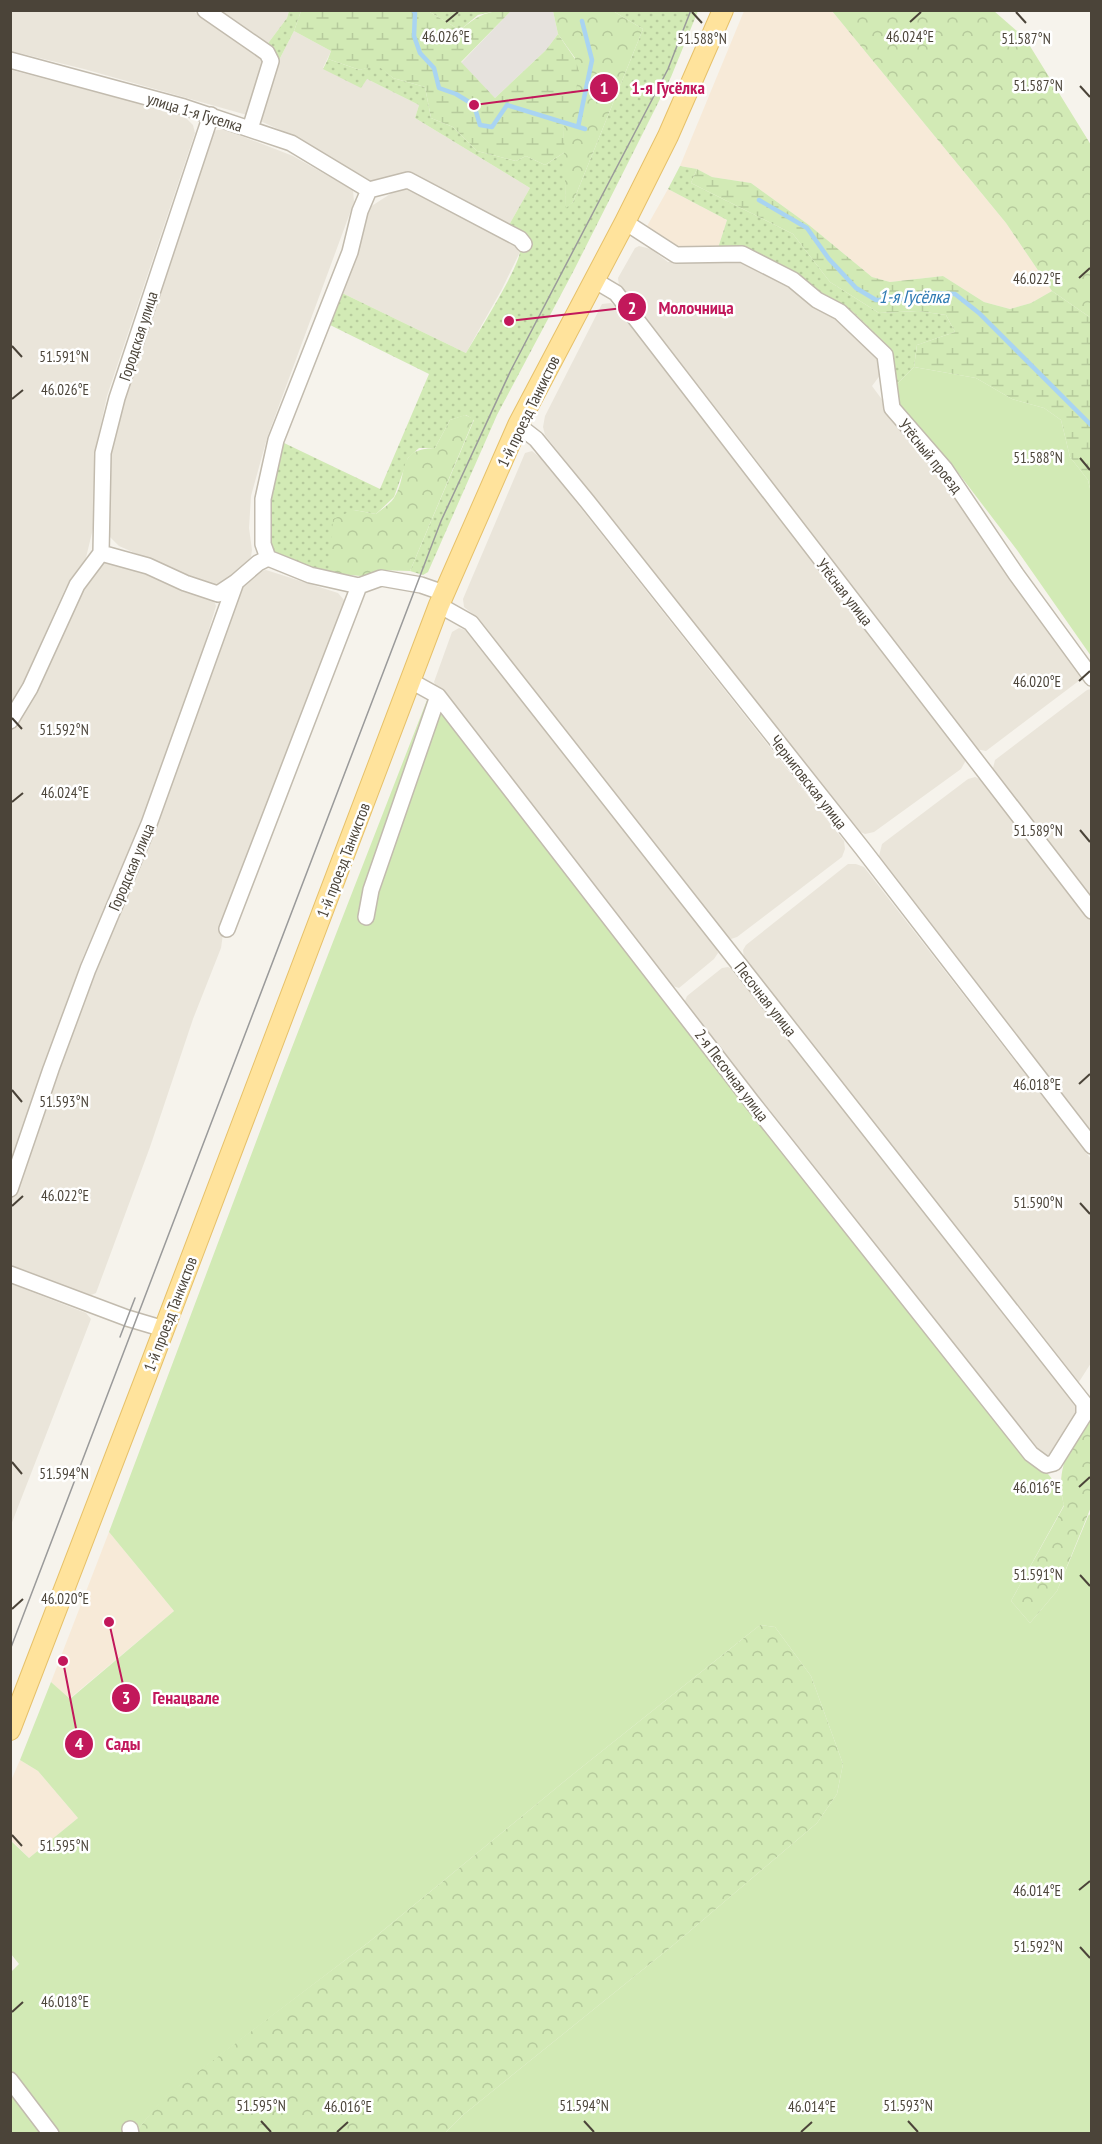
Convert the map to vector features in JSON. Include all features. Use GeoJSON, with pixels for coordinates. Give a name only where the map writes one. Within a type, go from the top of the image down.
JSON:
{"type":"FeatureCollection","features":[{"type":"Feature","properties":{"kind":"main road","name":"1-й проезд Танкистов"},"geometry":{"type":"LineString","coordinates":[[10,1730],[441,599],[518,425],[673,126],[723,10]]}},
{"type":"Feature","properties":{"kind":"street"},"geometry":{"type":"LineString","coordinates":[[205,10],[267,53],[271,61],[250,129]]}},
{"type":"Feature","properties":{"kind":"street","name":"улица 1-я Гуселка"},"geometry":{"type":"LineString","coordinates":[[10,60],[211,115],[291,143],[369,190]]}},
{"type":"Feature","properties":{"kind":"street","name":"Городская улица"},"geometry":{"type":"LineString","coordinates":[[101,553],[103,453],[117,398],[211,115]]}},
{"type":"Feature","properties":{"kind":"street"},"geometry":{"type":"LineString","coordinates":[[227,929],[358,586],[310,575],[268,558],[263,544],[262,500],[276,440],[350,252],[360,211],[369,190],[408,180],[520,238],[524,244]]}},
{"type":"Feature","properties":{"kind":"street","name":"Утёсный проезд"},"geometry":{"type":"LineString","coordinates":[[625,222],[676,255],[742,254],[762,264],[793,280],[817,300],[840,312],[885,355],[891,408],[945,469],[1016,574],[1092,678]]}},
{"type":"Feature","properties":{"kind":"street","name":"Утёсная улица"},"geometry":{"type":"LineString","coordinates":[[594,280],[616,293],[1092,911]]}},
{"type":"Feature","properties":{"kind":"street","name":"Черниговская улица"},"geometry":{"type":"LineString","coordinates":[[518,425],[536,439],[587,501],[855,839],[1092,1146]]}},
{"type":"Feature","properties":{"kind":"street"},"geometry":{"type":"LineString","coordinates":[[10,720],[30,688],[77,585],[101,553],[148,566],[185,584],[218,594],[236,582]]}},
{"type":"Feature","properties":{"kind":"street","name":"Городская улица"},"geometry":{"type":"LineString","coordinates":[[10,1189],[80,991],[149,824],[236,582],[258,563],[268,558]]}},
{"type":"Feature","properties":{"kind":"street","name":"Песочная улица"},"geometry":{"type":"LineString","coordinates":[[358,586],[381,578],[421,585],[471,622],[1084,1403],[1084,1415],[1054,1463]]}},
{"type":"Feature","properties":{"kind":"street","name":"2-я Песочная улица"},"geometry":{"type":"LineString","coordinates":[[411,681],[438,696],[752,1102],[1030,1454],[1046,1465],[1054,1463]]}},
{"type":"Feature","properties":{"kind":"street"},"geometry":{"type":"LineString","coordinates":[[366,917],[371,890],[438,696]]}},
{"type":"Feature","properties":{"kind":"street"},"geometry":{"type":"LineString","coordinates":[[10,1274],[127,1318],[164,1329]]}},
{"type":"Feature","properties":{"kind":"street"},"geometry":{"type":"LineString","coordinates":[[10,2079],[51,2133]]}},
{"type":"Feature","properties":{"kind":"shaded area"},"geometry":{"type":"Polygon","coordinates":[[[11,11],[193,11],[277,64],[294,31],[331,51],[323,68],[367,79],[419,105],[415,118],[530,188],[509,225],[406,174],[382,182],[370,180],[287,133],[247,115],[11,51],[11,11]]]}},
{"type":"Feature","properties":{"kind":"shaded area"},"geometry":{"type":"Polygon","coordinates":[[[220,11],[289,11],[287,18],[266,46],[237,27],[220,11]]]}},
{"type":"Feature","properties":{"kind":"shaded area"},"geometry":{"type":"Polygon","coordinates":[[[511,11],[553,11],[558,34],[546,50],[495,98],[461,63],[511,11]]]}},
{"type":"Feature","properties":{"kind":"shaded area"},"geometry":{"type":"Polygon","coordinates":[[[744,11],[832,11],[1006,223],[1052,291],[1031,303],[1010,309],[984,302],[943,276],[890,282],[872,277],[809,225],[751,183],[712,177],[697,169],[680,166],[744,11]]]}},
{"type":"Feature","properties":{"kind":"shaded area"},"geometry":{"type":"Polygon","coordinates":[[[11,70],[183,115],[193,125],[195,133],[107,396],[94,456],[96,516],[84,566],[71,578],[65,589],[11,705],[11,70]]]}},
{"type":"Feature","properties":{"kind":"shaded area"},"geometry":{"type":"Polygon","coordinates":[[[226,130],[293,156],[353,190],[354,202],[267,438],[251,496],[249,528],[251,557],[229,579],[218,586],[208,585],[119,546],[110,537],[104,523],[106,457],[211,133],[226,130]]]}},
{"type":"Feature","properties":{"kind":"shaded area"},"geometry":{"type":"Polygon","coordinates":[[[410,185],[519,245],[520,252],[502,289],[466,353],[340,292],[367,209],[401,187],[410,185]]]}},
{"type":"Feature","properties":{"kind":"shaded area"},"geometry":{"type":"Polygon","coordinates":[[[668,189],[727,220],[718,248],[677,253],[646,228],[668,189]]]}},
{"type":"Feature","properties":{"kind":"shaded area"},"geometry":{"type":"Polygon","coordinates":[[[639,246],[651,249],[668,262],[746,263],[781,280],[842,322],[874,353],[881,374],[872,386],[1082,671],[1080,680],[986,751],[976,749],[619,286],[618,278],[635,248],[639,246]]]}},
{"type":"Feature","properties":{"kind":"shaded area"},"geometry":{"type":"Polygon","coordinates":[[[611,303],[620,310],[965,756],[961,769],[874,832],[865,834],[858,831],[545,435],[543,427],[545,416],[602,304],[611,303]]]}},
{"type":"Feature","properties":{"kind":"shaded area"},"geometry":{"type":"Polygon","coordinates":[[[532,451],[542,459],[844,841],[845,849],[842,857],[737,937],[731,939],[724,935],[478,618],[464,607],[463,599],[525,453],[532,451]]]}},
{"type":"Feature","properties":{"kind":"shaded area"},"geometry":{"type":"Polygon","coordinates":[[[109,561],[135,568],[214,601],[216,606],[185,709],[125,861],[83,957],[11,1161],[11,725],[93,568],[98,563],[109,561]]]}},
{"type":"Feature","properties":{"kind":"shaded area"},"geometry":{"type":"Polygon","coordinates":[[[266,570],[338,593],[344,600],[345,607],[226,914],[221,948],[193,1019],[150,1147],[96,1293],[91,1295],[11,1269],[10,1199],[70,1031],[198,713],[238,588],[255,572],[266,570]]]}},
{"type":"Feature","properties":{"kind":"shaded area"},"geometry":{"type":"Polygon","coordinates":[[[459,628],[468,631],[715,944],[718,953],[714,959],[679,988],[669,985],[436,687],[434,682],[452,632],[459,628]]]}},
{"type":"Feature","properties":{"kind":"shaded area"},"geometry":{"type":"Polygon","coordinates":[[[1091,689],[1091,900],[992,772],[995,760],[1091,689]]]}},
{"type":"Feature","properties":{"kind":"shaded area"},"geometry":{"type":"Polygon","coordinates":[[[975,777],[982,780],[1091,920],[1091,1131],[879,856],[882,844],[968,779],[975,777]]]}},
{"type":"Feature","properties":{"kind":"shaded area"},"geometry":{"type":"Polygon","coordinates":[[[848,864],[864,867],[1091,1159],[1091,1363],[1077,1385],[744,959],[743,950],[746,945],[848,864]]]}},
{"type":"Feature","properties":{"kind":"shaded area"},"geometry":{"type":"Polygon","coordinates":[[[728,967],[735,970],[1076,1404],[1077,1413],[1051,1454],[1044,1457],[1038,1453],[686,1007],[687,996],[722,968],[728,967]]]}},
{"type":"Feature","properties":{"kind":"shaded area"},"geometry":{"type":"Polygon","coordinates":[[[11,1284],[86,1313],[91,1319],[11,1525],[11,1284]]]}},
{"type":"Feature","properties":{"kind":"shaded area"},"geometry":{"type":"Polygon","coordinates":[[[109,1532],[174,1611],[69,1699],[51,1682],[109,1532]]]}},
{"type":"Feature","properties":{"kind":"shaded area"},"geometry":{"type":"Polygon","coordinates":[[[20,1760],[38,1771],[78,1818],[29,1858],[11,1840],[10,1783],[20,1760]]]}},
{"type":"Feature","properties":{"kind":"green space"},"geometry":{"type":"Polygon","coordinates":[[[289,11],[301,11],[294,31],[277,64],[266,46],[287,18],[289,11]]]}},
{"type":"Feature","properties":{"kind":"green space"},"geometry":{"type":"Polygon","coordinates":[[[301,11],[428,11],[460,30],[483,14],[511,11],[461,62],[495,98],[546,50],[558,34],[575,59],[579,71],[574,105],[563,129],[565,152],[545,165],[526,156],[516,161],[477,151],[453,127],[431,118],[425,87],[393,78],[377,65],[360,70],[328,59],[331,51],[294,31],[301,11]]]}},
{"type":"Feature","properties":{"kind":"green space"},"geometry":{"type":"Polygon","coordinates":[[[428,11],[496,11],[478,15],[460,30],[428,11]]]}},
{"type":"Feature","properties":{"kind":"green space"},"geometry":{"type":"Polygon","coordinates":[[[553,11],[613,11],[643,29],[573,202],[566,208],[563,129],[575,58],[558,34],[553,11]]]}},
{"type":"Feature","properties":{"kind":"green space"},"geometry":{"type":"Polygon","coordinates":[[[613,11],[698,11],[671,77],[573,272],[497,415],[428,572],[423,575],[410,571],[474,420],[466,415],[450,420],[435,448],[419,448],[408,458],[394,497],[376,514],[354,510],[329,573],[311,571],[274,555],[265,542],[267,500],[282,442],[380,489],[429,374],[328,324],[340,292],[466,353],[506,285],[518,259],[519,244],[509,225],[530,188],[415,118],[419,105],[367,79],[361,88],[323,69],[328,59],[360,70],[377,64],[393,78],[425,87],[431,118],[453,127],[477,151],[516,161],[526,156],[545,165],[565,152],[566,207],[573,202],[643,29],[613,11]]]}},
{"type":"Feature","properties":{"kind":"green space"},"geometry":{"type":"Polygon","coordinates":[[[832,11],[994,11],[1025,38],[1091,145],[1091,318],[1052,291],[1006,223],[832,11]]]}},
{"type":"Feature","properties":{"kind":"green space"},"geometry":{"type":"Polygon","coordinates":[[[680,166],[697,169],[691,183],[793,234],[830,282],[879,313],[918,311],[946,315],[955,332],[917,345],[914,367],[896,385],[892,350],[853,312],[796,277],[718,248],[727,220],[668,189],[680,166]]]}},
{"type":"Feature","properties":{"kind":"green space"},"geometry":{"type":"Polygon","coordinates":[[[697,169],[712,177],[751,183],[809,225],[872,277],[890,282],[943,276],[984,302],[1010,309],[1031,303],[1052,291],[1091,318],[1091,493],[1088,480],[1070,457],[1061,420],[1044,408],[1012,399],[976,378],[914,367],[917,345],[955,332],[946,315],[918,311],[879,313],[830,282],[793,234],[691,183],[697,169]]]}},
{"type":"Feature","properties":{"kind":"green space"},"geometry":{"type":"Polygon","coordinates":[[[914,367],[976,378],[1012,399],[1044,408],[1061,420],[1070,457],[1088,480],[1091,493],[1091,656],[1017,550],[950,462],[898,406],[896,385],[914,367]]]}},
{"type":"Feature","properties":{"kind":"green space"},"geometry":{"type":"Polygon","coordinates":[[[465,415],[474,419],[410,571],[379,570],[371,577],[329,573],[333,519],[354,510],[376,514],[394,498],[408,458],[422,449],[435,448],[450,420],[465,415]]]}},
{"type":"Feature","properties":{"kind":"green space"},"geometry":{"type":"Polygon","coordinates":[[[430,697],[1060,1489],[1064,1505],[1011,1601],[1030,1623],[1057,1591],[1089,1514],[1091,1517],[1091,2133],[445,2133],[463,2115],[677,1942],[817,1823],[837,1794],[843,1764],[811,1676],[775,1627],[760,1625],[572,1775],[369,1942],[165,2097],[138,2129],[138,2133],[11,2133],[11,1972],[19,1964],[11,1954],[10,1840],[29,1858],[78,1818],[38,1771],[20,1760],[51,1682],[70,1699],[174,1611],[109,1532],[282,1073],[430,697]]]}},
{"type":"Feature","properties":{"kind":"green space"},"geometry":{"type":"Polygon","coordinates":[[[1091,1412],[1091,1507],[1057,1591],[1030,1623],[1011,1601],[1064,1506],[1061,1479],[1063,1467],[1071,1446],[1091,1412]]]}},
{"type":"Feature","properties":{"kind":"green space"},"geometry":{"type":"Polygon","coordinates":[[[760,1625],[775,1627],[811,1676],[843,1764],[837,1794],[817,1823],[677,1942],[463,2115],[445,2133],[138,2134],[138,2129],[164,2097],[369,1942],[572,1775],[760,1625]]]}},
{"type":"Feature","properties":{"kind":"waterway","name":"1-я Гусёлка"},"geometry":{"type":"LineString","coordinates":[[413,10],[415,13],[414,36],[420,53],[434,68],[439,88],[456,94],[474,105],[480,125],[492,127],[507,105],[585,129]]}},
{"type":"Feature","properties":{"kind":"waterway"},"geometry":{"type":"LineString","coordinates":[[578,127],[592,60],[582,21]]}},
{"type":"Feature","properties":{"kind":"waterway","name":"1-я Гусёлка"},"geometry":{"type":"LineString","coordinates":[[759,200],[807,228],[829,259],[856,288],[876,300],[908,299],[932,293],[955,294],[979,313],[1092,426]]}},
{"type":"Feature","properties":{"kind":"tram line"},"geometry":{"type":"LineString","coordinates":[[10,1650],[441,521],[511,370],[668,69],[691,10]]}},
{"type":"Feature","properties":{"kind":"tram line"},"geometry":{"type":"LineString","coordinates":[[120,1337],[135,1298]]}},
{"type":"Feature","properties":{"kind":"place","name":"1-я Гусёлка"},"geometry":{"type":"Point","coordinates":[474,105]}},
{"type":"Feature","properties":{"kind":"place","name":"Молочница"},"geometry":{"type":"Point","coordinates":[509,321]}},
{"type":"Feature","properties":{"kind":"place","name":"Генацвале"},"geometry":{"type":"Point","coordinates":[109,1622]}},
{"type":"Feature","properties":{"kind":"place","name":"Сады"},"geometry":{"type":"Point","coordinates":[63,1661]}}]}
